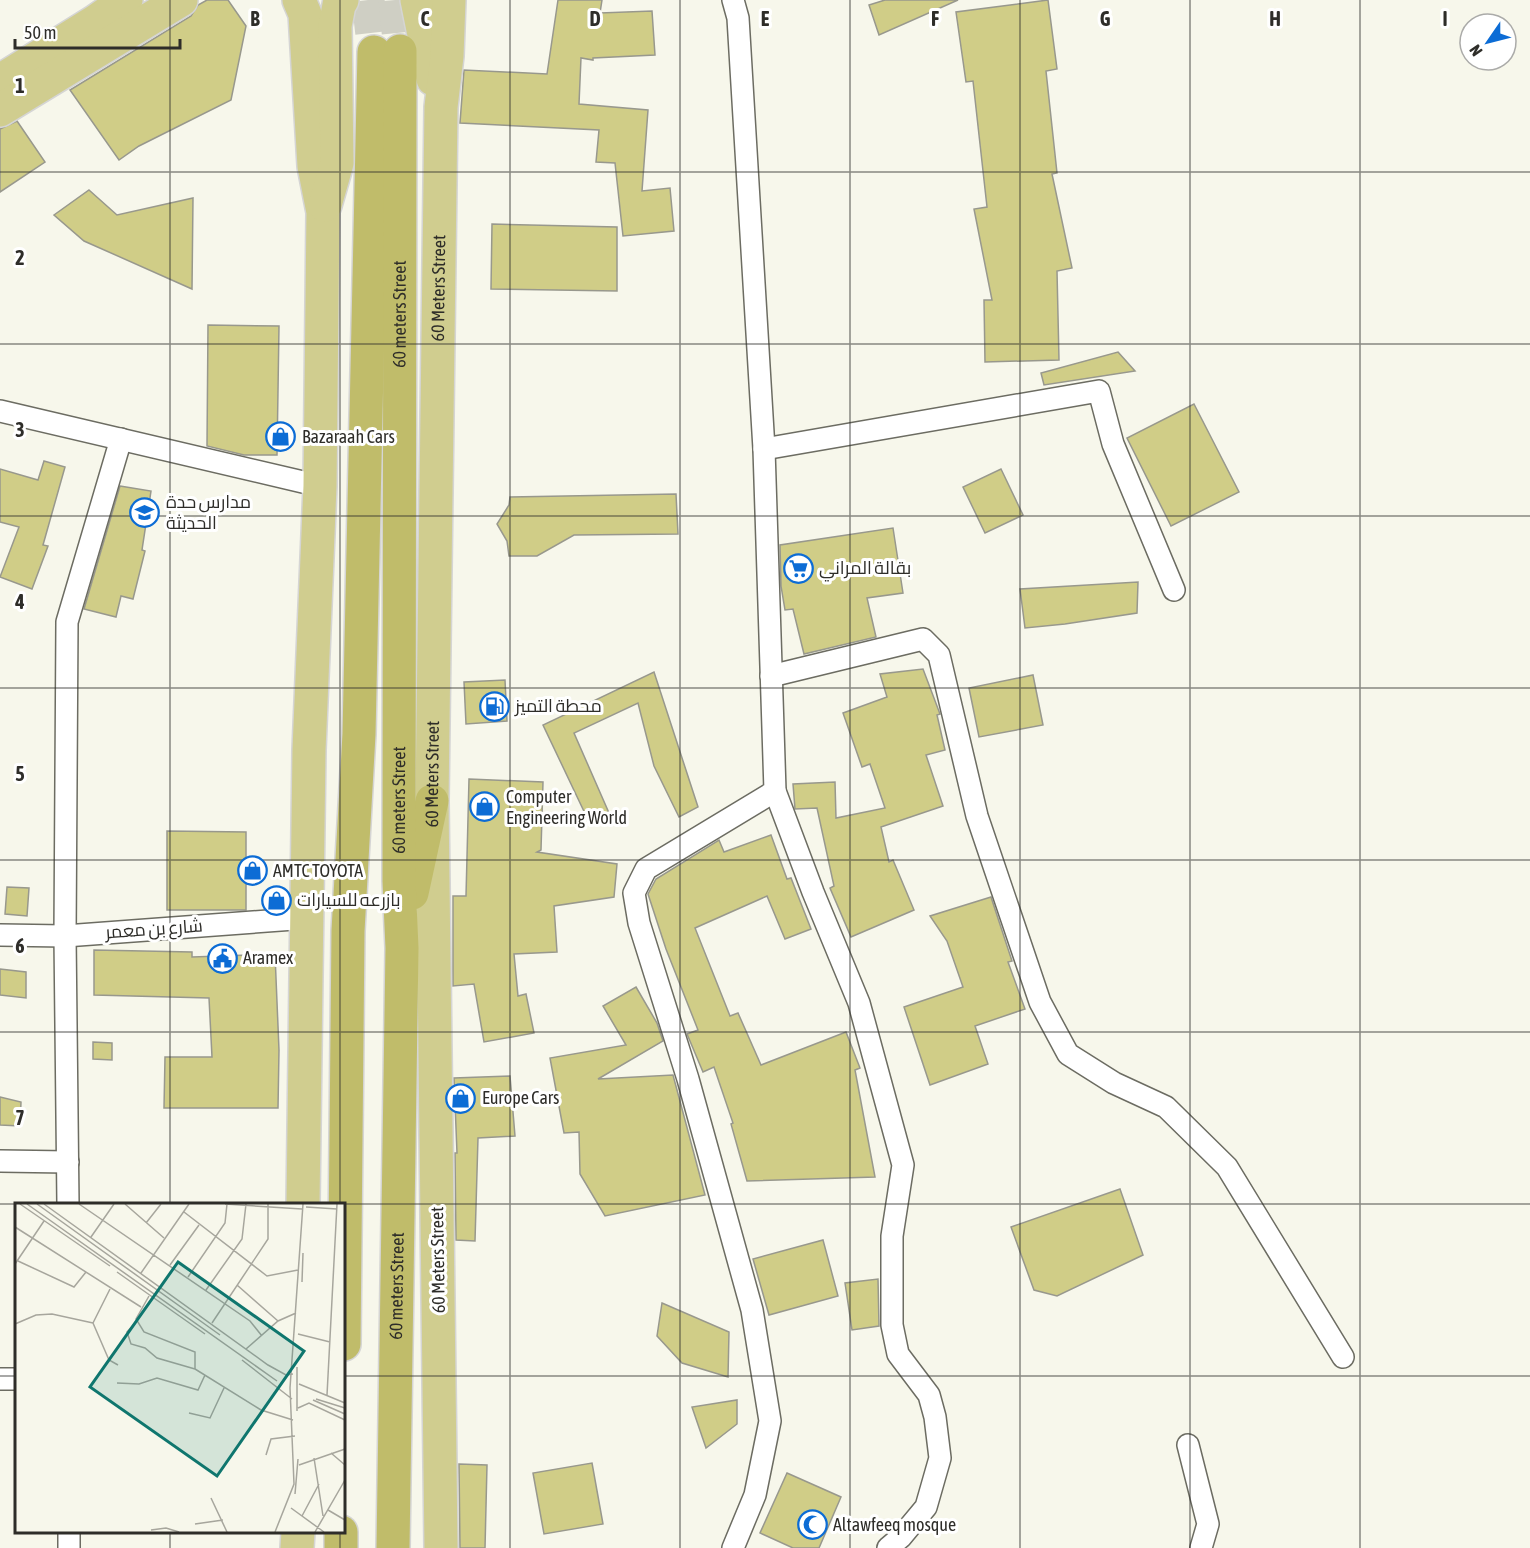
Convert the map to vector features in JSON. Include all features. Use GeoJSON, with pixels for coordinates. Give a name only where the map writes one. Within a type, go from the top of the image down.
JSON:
{"type":"FeatureCollection","features":[{"type":"Feature","properties":{"kind":"highway","name":"60 meters Street"},"geometry":{"type":"LineString","coordinates":[[345,1241],[348,931],[359,734],[387,52],[399,881],[402,948],[393,1548]]}},
{"type":"Feature","properties":{"kind":"highway"},"geometry":{"type":"LineString","coordinates":[[402,948],[432,801]]}},
{"type":"Feature","properties":{"kind":"main road"},"geometry":{"type":"LineString","coordinates":[[0,81],[126,0]]}},
{"type":"Feature","properties":{"kind":"main road"},"geometry":{"type":"LineString","coordinates":[[0,110],[181,0]]}},
{"type":"Feature","properties":{"kind":"main road"},"geometry":{"type":"LineString","coordinates":[[299,0],[305,14],[314,166],[323,212],[320,486],[309,750],[303,1203]]}},
{"type":"Feature","properties":{"kind":"main road"},"geometry":{"type":"LineString","coordinates":[[323,212],[337,163],[335,26],[342,0]]}},
{"type":"Feature","properties":{"kind":"main road"},"geometry":{"type":"LineString","coordinates":[[417,0],[429,65],[441,107]]}},
{"type":"Feature","properties":{"kind":"main road","name":"60 Meters Street"},"geometry":{"type":"LineString","coordinates":[[441,1548],[432,801],[441,107],[447,56],[449,0]]}},
{"type":"Feature","properties":{"kind":"main road"},"geometry":{"type":"LineString","coordinates":[[297,1548],[298,1533]]}},
{"type":"Feature","properties":{"kind":"street"},"geometry":{"type":"LineString","coordinates":[[733,0],[738,18],[764,449],[775,791],[813,892],[859,1003],[903,1166],[892,1236],[892,1325],[898,1354],[929,1395],[935,1417],[940,1458],[926,1507],[901,1537],[888,1548]]}},
{"type":"Feature","properties":{"kind":"street"},"geometry":{"type":"LineString","coordinates":[[764,449],[1099,391],[1113,444],[1174,590]]}},
{"type":"Feature","properties":{"kind":"street"},"geometry":{"type":"LineString","coordinates":[[0,411],[320,486]]}},
{"type":"Feature","properties":{"kind":"street"},"geometry":{"type":"LineString","coordinates":[[68,1203],[64,936],[67,622],[121,439]]}},
{"type":"Feature","properties":{"kind":"street"},"geometry":{"type":"LineString","coordinates":[[771,676],[923,639],[932,646],[939,655],[977,816],[1040,1002],[1068,1054],[1114,1083],[1166,1107],[1227,1167],[1342,1357]]}},
{"type":"Feature","properties":{"kind":"street"},"geometry":{"type":"LineString","coordinates":[[733,1548],[755,1495],[770,1421],[752,1310],[688,1080],[639,922],[634,893],[646,869],[775,791]]}},
{"type":"Feature","properties":{"kind":"street","name":"شارع بن معمر"},"geometry":{"type":"LineString","coordinates":[[0,935],[64,936],[308,918]]}},
{"type":"Feature","properties":{"kind":"street"},"geometry":{"type":"LineString","coordinates":[[0,1161],[68,1162]]}},
{"type":"Feature","properties":{"kind":"street"},"geometry":{"type":"LineString","coordinates":[[1188,1445],[1208,1524],[1201,1548]]}},
{"type":"Feature","properties":{"kind":"building"},"geometry":{"type":"Polygon","coordinates":[[[207,0],[228,0],[246,26],[231,100],[139,146],[119,160],[70,90],[191,16],[198,5],[207,0]]]}},
{"type":"Feature","properties":{"kind":"building"},"geometry":{"type":"Polygon","coordinates":[[[558,0],[602,0],[600,13],[652,11],[655,55],[593,58],[593,60],[581,58],[579,104],[648,110],[642,191],[670,188],[674,231],[623,236],[615,163],[596,162],[599,130],[460,123],[464,70],[547,74],[558,0]]]}},
{"type":"Feature","properties":{"kind":"building"},"geometry":{"type":"Polygon","coordinates":[[[885,0],[958,0],[879,35],[869,5],[885,0]]]}},
{"type":"Feature","properties":{"kind":"building"},"geometry":{"type":"Polygon","coordinates":[[[1048,0],[1057,69],[1046,71],[1057,173],[1052,174],[1072,268],[1057,271],[1059,360],[985,362],[984,300],[992,300],[974,209],[987,207],[973,81],[966,82],[956,12],[1048,0]]]}},
{"type":"Feature","properties":{"kind":"building"},"geometry":{"type":"Polygon","coordinates":[[[17,121],[45,162],[0,192],[0,129],[17,121]]]}},
{"type":"Feature","properties":{"kind":"building"},"geometry":{"type":"Polygon","coordinates":[[[89,190],[117,215],[193,198],[192,289],[84,241],[54,215],[89,190]]]}},
{"type":"Feature","properties":{"kind":"building"},"geometry":{"type":"Polygon","coordinates":[[[492,224],[617,227],[617,291],[491,289],[492,224]]]}},
{"type":"Feature","properties":{"kind":"building"},"geometry":{"type":"Polygon","coordinates":[[[208,325],[279,326],[277,455],[244,455],[207,446],[208,325]]]}},
{"type":"Feature","properties":{"kind":"building"},"geometry":{"type":"Polygon","coordinates":[[[1118,352],[1135,371],[1044,385],[1041,373],[1118,352]]]}},
{"type":"Feature","properties":{"kind":"building"},"geometry":{"type":"Polygon","coordinates":[[[1194,404],[1239,492],[1171,526],[1127,438],[1194,404]]]}},
{"type":"Feature","properties":{"kind":"building"},"geometry":{"type":"Polygon","coordinates":[[[44,461],[65,467],[43,545],[48,546],[32,589],[0,577],[19,527],[0,522],[0,469],[38,480],[44,461]]]}},
{"type":"Feature","properties":{"kind":"building"},"geometry":{"type":"Polygon","coordinates":[[[1001,469],[1023,515],[985,533],[963,487],[1001,469]]]}},
{"type":"Feature","properties":{"kind":"building"},"geometry":{"type":"Polygon","coordinates":[[[120,486],[151,491],[142,550],[145,551],[133,599],[121,596],[116,617],[84,609],[120,486]]]}},
{"type":"Feature","properties":{"kind":"building"},"geometry":{"type":"Polygon","coordinates":[[[676,494],[678,534],[574,535],[537,556],[509,556],[507,541],[497,524],[509,505],[510,497],[676,494]]]}},
{"type":"Feature","properties":{"kind":"building"},"geometry":{"type":"Polygon","coordinates":[[[893,528],[903,593],[867,598],[876,637],[804,654],[793,609],[785,610],[781,586],[780,545],[893,528]]]}},
{"type":"Feature","properties":{"kind":"building"},"geometry":{"type":"Polygon","coordinates":[[[1138,582],[1137,613],[1025,628],[1020,589],[1138,582]]]}},
{"type":"Feature","properties":{"kind":"building"},"geometry":{"type":"Polygon","coordinates":[[[923,669],[940,714],[937,715],[945,750],[926,755],[943,806],[881,827],[889,862],[893,860],[914,910],[851,937],[830,888],[834,886],[817,808],[795,809],[793,784],[835,782],[836,818],[885,808],[870,764],[862,767],[843,713],[887,697],[880,674],[923,669]]]}},
{"type":"Feature","properties":{"kind":"building"},"geometry":{"type":"Polygon","coordinates":[[[654,672],[698,807],[679,817],[654,766],[638,703],[574,733],[609,813],[590,824],[543,725],[654,672]]]}},
{"type":"Feature","properties":{"kind":"building"},"geometry":{"type":"Polygon","coordinates":[[[1033,675],[1043,725],[979,737],[969,688],[1033,675]]]}},
{"type":"Feature","properties":{"kind":"building"},"geometry":{"type":"Polygon","coordinates":[[[505,680],[507,721],[466,724],[464,682],[505,680]]]}},
{"type":"Feature","properties":{"kind":"building"},"geometry":{"type":"Polygon","coordinates":[[[469,779],[543,782],[541,850],[537,852],[617,864],[614,897],[554,906],[557,952],[514,954],[518,996],[526,994],[534,1033],[484,1042],[474,984],[453,986],[453,896],[466,896],[469,779]]]}},
{"type":"Feature","properties":{"kind":"building"},"geometry":{"type":"Polygon","coordinates":[[[167,831],[246,832],[246,910],[167,910],[167,831]]]}},
{"type":"Feature","properties":{"kind":"building"},"geometry":{"type":"Polygon","coordinates":[[[771,835],[787,879],[791,878],[811,929],[785,939],[767,896],[695,928],[730,1016],[738,1013],[761,1065],[846,1032],[860,1068],[855,1070],[875,1177],[747,1181],[731,1124],[733,1123],[714,1067],[703,1072],[687,1034],[698,1030],[666,949],[648,894],[656,879],[719,840],[724,852],[771,835]]]}},
{"type":"Feature","properties":{"kind":"building"},"geometry":{"type":"Polygon","coordinates":[[[7,887],[29,888],[27,916],[5,914],[7,887]]]}},
{"type":"Feature","properties":{"kind":"building"},"geometry":{"type":"Polygon","coordinates":[[[991,897],[1012,961],[1008,962],[1025,1009],[975,1026],[988,1064],[930,1085],[904,1007],[963,987],[947,941],[930,916],[991,897]]]}},
{"type":"Feature","properties":{"kind":"building"},"geometry":{"type":"Polygon","coordinates":[[[94,950],[192,952],[192,957],[275,954],[279,1050],[278,1108],[164,1108],[165,1057],[212,1057],[209,998],[94,995],[94,950]]]}},
{"type":"Feature","properties":{"kind":"building"},"geometry":{"type":"Polygon","coordinates":[[[0,969],[26,972],[26,998],[0,995],[0,969]]]}},
{"type":"Feature","properties":{"kind":"building"},"geometry":{"type":"Polygon","coordinates":[[[636,987],[657,1023],[663,1041],[598,1079],[673,1075],[705,1195],[605,1216],[580,1174],[579,1132],[564,1133],[550,1058],[626,1045],[603,1006],[636,987]]]}},
{"type":"Feature","properties":{"kind":"building"},"geometry":{"type":"Polygon","coordinates":[[[93,1042],[112,1043],[112,1060],[93,1059],[93,1042]]]}},
{"type":"Feature","properties":{"kind":"building"},"geometry":{"type":"Polygon","coordinates":[[[510,1076],[515,1136],[478,1138],[475,1241],[456,1240],[455,1153],[457,1153],[454,1078],[510,1076]]]}},
{"type":"Feature","properties":{"kind":"building"},"geometry":{"type":"Polygon","coordinates":[[[0,1097],[21,1102],[20,1126],[0,1125],[0,1097]]]}},
{"type":"Feature","properties":{"kind":"building"},"geometry":{"type":"Polygon","coordinates":[[[1120,1189],[1143,1255],[1057,1296],[1034,1290],[1011,1227],[1120,1189]]]}},
{"type":"Feature","properties":{"kind":"building"},"geometry":{"type":"Polygon","coordinates":[[[823,1240],[838,1296],[769,1315],[753,1259],[823,1240]]]}},
{"type":"Feature","properties":{"kind":"building"},"geometry":{"type":"Polygon","coordinates":[[[878,1279],[879,1326],[852,1330],[845,1283],[878,1279]]]}},
{"type":"Feature","properties":{"kind":"building"},"geometry":{"type":"Polygon","coordinates":[[[662,1303],[729,1332],[728,1377],[682,1363],[657,1336],[662,1303]]]}},
{"type":"Feature","properties":{"kind":"building"},"geometry":{"type":"Polygon","coordinates":[[[737,1400],[737,1424],[706,1448],[692,1407],[737,1400]]]}},
{"type":"Feature","properties":{"kind":"building"},"geometry":{"type":"Polygon","coordinates":[[[592,1463],[603,1524],[544,1534],[533,1473],[592,1463]]]}},
{"type":"Feature","properties":{"kind":"building"},"geometry":{"type":"Polygon","coordinates":[[[459,1464],[487,1465],[485,1548],[460,1548],[459,1464]]]}},
{"type":"Feature","properties":{"kind":"building"},"geometry":{"type":"Polygon","coordinates":[[[787,1473],[841,1497],[819,1548],[793,1548],[760,1533],[787,1473]]]}},
{"type":"Feature","properties":{"kind":"tunnel"},"geometry":{"type":"LineString","coordinates":[[368,0],[374,52]]}},
{"type":"Feature","properties":{"kind":"tunnel"},"geometry":{"type":"LineString","coordinates":[[395,0],[400,51]]}},
{"type":"Feature","properties":{"kind":"place","name":"Bazaraah Cars"},"geometry":{"type":"Point","coordinates":[281,437]}},
{"type":"Feature","properties":{"kind":"place","name":"مدارس حدة الحديثة"},"geometry":{"type":"Point","coordinates":[145,512]}},
{"type":"Feature","properties":{"kind":"place","name":"بقالة المراني"},"geometry":{"type":"Point","coordinates":[798,568]}},
{"type":"Feature","properties":{"kind":"place","name":"محطة التميز"},"geometry":{"type":"Point","coordinates":[494,706]}},
{"type":"Feature","properties":{"kind":"place","name":"Computer Engineering World"},"geometry":{"type":"Point","coordinates":[485,807]}},
{"type":"Feature","properties":{"kind":"place","name":"AMTC TOYOTA"},"geometry":{"type":"Point","coordinates":[252,871]}},
{"type":"Feature","properties":{"kind":"place","name":"بازرعه للسيارات"},"geometry":{"type":"Point","coordinates":[276,900]}},
{"type":"Feature","properties":{"kind":"place","name":"Aramex"},"geometry":{"type":"Point","coordinates":[222,958]}},
{"type":"Feature","properties":{"kind":"place","name":"Europe Cars"},"geometry":{"type":"Point","coordinates":[461,1098]}},
{"type":"Feature","properties":{"kind":"place","name":"Altawfeeq mosque"},"geometry":{"type":"Point","coordinates":[812,1525]}}]}
